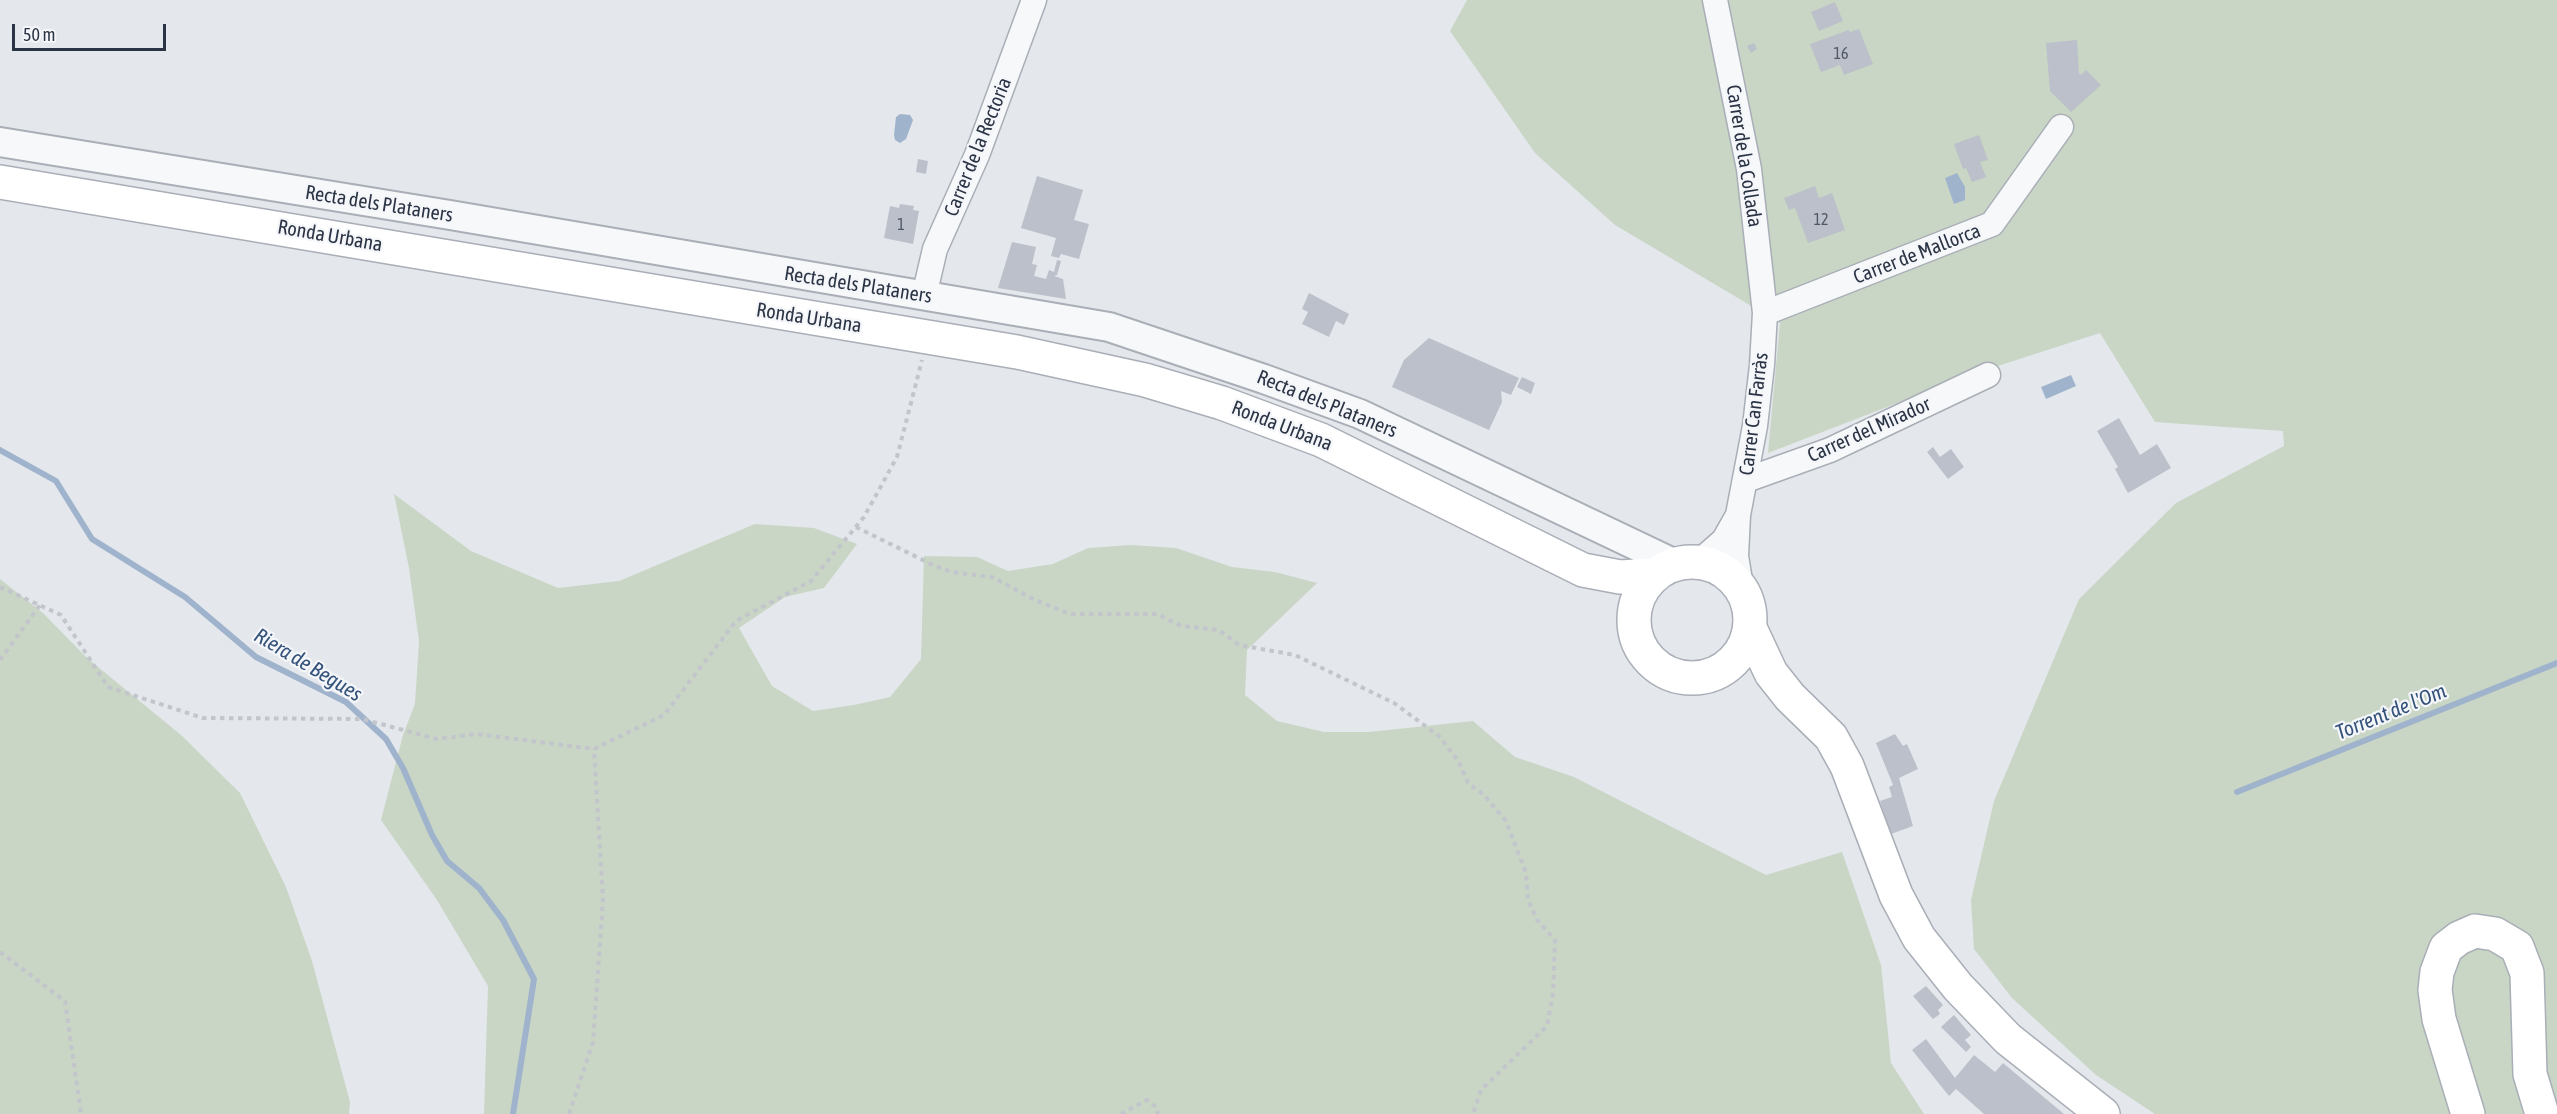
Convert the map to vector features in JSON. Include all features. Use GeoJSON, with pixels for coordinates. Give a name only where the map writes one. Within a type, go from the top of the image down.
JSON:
{"type":"FeatureCollection","features":[{"type":"Feature","properties":{"kind":"main road","name":"Ronda Urbana"},"geometry":{"type":"LineString","coordinates":[[0,182],[1017,352],[1134,377],[1222,403],[1322,440],[1583,570],[1608,592],[1634,622],[1637,639],[1649,659],[1662,670],[1673,675],[1690,678],[1718,672],[1740,654],[1750,628]]}},
{"type":"Feature","properties":{"kind":"main road","name":"Ronda Urbana"},"geometry":{"type":"LineString","coordinates":[[1583,570],[1620,577],[1676,567],[1723,570],[1741,587]]}},
{"type":"Feature","properties":{"kind":"main road"},"geometry":{"type":"LineString","coordinates":[[1634,622],[1639,596],[1676,567]]}},
{"type":"Feature","properties":{"kind":"main road"},"geometry":{"type":"LineString","coordinates":[[1741,587],[1749,607],[1750,628],[1771,673],[1790,696],[1831,737],[1847,766],[1896,895],[1919,938],[1958,987],[2008,1039],[2103,1114]]}},
{"type":"Feature","properties":{"kind":"main road"},"geometry":{"type":"LineString","coordinates":[[1718,672],[1762,682],[1790,696]]}},
{"type":"Feature","properties":{"kind":"main road"},"geometry":{"type":"LineString","coordinates":[[2468,1114],[2439,1019],[2434,990],[2437,972],[2446,948],[2459,938],[2475,931],[2495,934],[2517,947],[2527,973],[2530,1074],[2542,1114]]}},
{"type":"Feature","properties":{"kind":"street","name":"Carrer de la Rectoria"},"geometry":{"type":"LineString","coordinates":[[924,296],[935,249],[977,155],[1034,0]]}},
{"type":"Feature","properties":{"kind":"street","name":"Carrer de la Collada"},"geometry":{"type":"LineString","coordinates":[[1716,0],[1749,169],[1765,313]]}},
{"type":"Feature","properties":{"kind":"street","name":"Carrer de Mallorca"},"geometry":{"type":"LineString","coordinates":[[1765,313],[1992,224],[2061,127]]}},
{"type":"Feature","properties":{"kind":"street","name":"Recta dels Plataners"},"geometry":{"type":"LineString","coordinates":[[0,142],[450,215],[1109,327],[1360,414],[1676,567]]}},
{"type":"Feature","properties":{"kind":"street","name":"Carrer Can Farràs"},"geometry":{"type":"LineString","coordinates":[[1741,587],[1736,556],[1738,514],[1746,480],[1762,365],[1765,313]]}},
{"type":"Feature","properties":{"kind":"street","name":"Carrer del Mirador"},"geometry":{"type":"LineString","coordinates":[[1746,480],[1830,450],[1988,375]]}},
{"type":"Feature","properties":{"kind":"street","name":"Carrer Can Farràs"},"geometry":{"type":"LineString","coordinates":[[1676,567],[1724,540],[1738,514]]}},
{"type":"Feature","properties":{"kind":"path"},"geometry":{"type":"LineString","coordinates":[[0,587],[61,615],[108,687],[203,718],[362,719],[437,739],[477,735],[594,749],[664,715],[736,621],[811,581],[856,527],[864,517],[897,457],[928,337]]}},
{"type":"Feature","properties":{"kind":"path"},"geometry":{"type":"LineString","coordinates":[[856,527],[931,564],[951,572],[992,577],[1035,600],[1070,614],[1157,614],[1181,626],[1219,630],[1239,645],[1295,655],[1394,703],[1439,735],[1459,762],[1468,783],[1484,795],[1506,821],[1526,873],[1527,900],[1537,920],[1555,940],[1553,993],[1547,1026],[1481,1090],[1473,1114]]}},
{"type":"Feature","properties":{"kind":"path"},"geometry":{"type":"LineString","coordinates":[[0,660],[40,605]]}},
{"type":"Feature","properties":{"kind":"path"},"geometry":{"type":"LineString","coordinates":[[569,1114],[593,1042],[602,912],[594,749]]}},
{"type":"Feature","properties":{"kind":"path"},"geometry":{"type":"LineString","coordinates":[[0,952],[66,1001],[81,1114]]}},
{"type":"Feature","properties":{"kind":"path"},"geometry":{"type":"LineString","coordinates":[[1121,1114],[1147,1100],[1156,1107],[1158,1114]]}},
{"type":"Feature","properties":{"kind":"green space"},"geometry":{"type":"Polygon","coordinates":[[[1467,0],[2557,0],[2557,1114],[2155,1114],[2096,1075],[2012,998],[1974,949],[1971,900],[1994,801],[2079,599],[2176,503],[2284,446],[2283,431],[2155,422],[2100,333],[1970,375],[1768,453],[1780,323],[1615,225],[1535,153],[1450,31],[1467,0]]]}},
{"type":"Feature","properties":{"kind":"green space"},"geometry":{"type":"Polygon","coordinates":[[[394,494],[471,551],[558,588],[619,581],[755,524],[814,528],[857,544],[824,588],[785,597],[739,628],[772,686],[813,711],[890,697],[921,659],[924,556],[977,557],[1008,571],[1053,564],[1088,548],[1130,545],[1176,548],[1232,567],[1275,572],[1317,583],[1247,650],[1245,695],[1277,721],[1324,732],[1369,732],[1473,721],[1515,757],[1574,777],[1766,875],[1842,852],[1881,965],[1891,1063],[1924,1114],[484,1114],[488,986],[437,900],[381,820],[403,735],[415,704],[419,641],[409,568],[394,494]]]}},
{"type":"Feature","properties":{"kind":"green space"},"geometry":{"type":"Polygon","coordinates":[[[0,579],[43,613],[87,658],[181,735],[240,793],[286,887],[312,961],[350,1102],[349,1114],[0,1114],[0,579]]]}},
{"type":"Feature","properties":{"kind":"water"},"geometry":{"type":"Polygon","coordinates":[[[900,114],[910,115],[913,120],[906,139],[900,143],[895,140],[894,135],[896,117],[900,114]]]}},
{"type":"Feature","properties":{"kind":"water"},"geometry":{"type":"Polygon","coordinates":[[[1957,173],[1965,187],[1965,200],[1954,204],[1945,178],[1957,173]]]}},
{"type":"Feature","properties":{"kind":"water"},"geometry":{"type":"Polygon","coordinates":[[[2071,375],[2076,386],[2046,399],[2041,387],[2071,375]]]}},
{"type":"Feature","properties":{"kind":"building"},"geometry":{"type":"Polygon","coordinates":[[[1835,2],[1843,21],[1819,31],[1811,12],[1835,2]]]}},
{"type":"Feature","properties":{"kind":"building"},"geometry":{"type":"Polygon","coordinates":[[[1859,29],[1873,64],[1844,75],[1840,65],[1821,72],[1810,44],[1849,30],[1850,32],[1859,29]]]}},
{"type":"Feature","properties":{"kind":"building"},"geometry":{"type":"Polygon","coordinates":[[[2077,40],[2079,73],[2081,75],[2086,70],[2101,85],[2071,112],[2050,91],[2046,43],[2077,40]]]}},
{"type":"Feature","properties":{"kind":"building"},"geometry":{"type":"Polygon","coordinates":[[[1754,43],[1757,49],[1751,53],[1747,46],[1754,43]]]}},
{"type":"Feature","properties":{"kind":"building"},"geometry":{"type":"Polygon","coordinates":[[[1979,135],[1988,160],[1980,162],[1986,177],[1972,182],[1966,168],[1963,169],[1954,144],[1979,135]]]}},
{"type":"Feature","properties":{"kind":"building"},"geometry":{"type":"Polygon","coordinates":[[[918,159],[928,161],[926,174],[916,172],[918,159]]]}},
{"type":"Feature","properties":{"kind":"building"},"geometry":{"type":"Polygon","coordinates":[[[1037,176],[1083,190],[1074,220],[1089,224],[1079,259],[1061,254],[1059,258],[1051,256],[1056,238],[1021,228],[1037,176]]]}},
{"type":"Feature","properties":{"kind":"building"},"geometry":{"type":"Polygon","coordinates":[[[1815,186],[1819,198],[1832,193],[1845,230],[1808,243],[1795,208],[1789,210],[1784,198],[1815,186]]]}},
{"type":"Feature","properties":{"kind":"building"},"geometry":{"type":"Polygon","coordinates":[[[900,204],[914,206],[913,210],[919,211],[913,244],[884,238],[890,206],[899,208],[900,204]]]}},
{"type":"Feature","properties":{"kind":"building"},"geometry":{"type":"Polygon","coordinates":[[[1012,242],[1036,247],[1032,264],[1037,265],[1034,276],[1046,279],[1049,270],[1054,272],[1057,260],[1061,261],[1057,275],[1054,276],[1063,279],[1066,299],[998,288],[1012,242]]]}},
{"type":"Feature","properties":{"kind":"building"},"geometry":{"type":"Polygon","coordinates":[[[1309,293],[1349,314],[1344,325],[1336,321],[1329,337],[1302,324],[1308,312],[1302,309],[1309,293]]]}},
{"type":"Feature","properties":{"kind":"building"},"geometry":{"type":"Polygon","coordinates":[[[1429,338],[1519,378],[1511,395],[1501,391],[1502,402],[1489,430],[1392,387],[1404,360],[1429,338]]]}},
{"type":"Feature","properties":{"kind":"building"},"geometry":{"type":"Polygon","coordinates":[[[1522,377],[1535,383],[1531,394],[1517,387],[1522,377]]]}},
{"type":"Feature","properties":{"kind":"building"},"geometry":{"type":"Polygon","coordinates":[[[2119,418],[2140,455],[2157,444],[2171,468],[2128,493],[2115,469],[2118,467],[2097,431],[2119,418]]]}},
{"type":"Feature","properties":{"kind":"building"},"geometry":{"type":"Polygon","coordinates":[[[1933,447],[1940,457],[1951,449],[1964,467],[1948,479],[1927,452],[1933,447]]]}},
{"type":"Feature","properties":{"kind":"building"},"geometry":{"type":"Polygon","coordinates":[[[1895,734],[1903,746],[1907,744],[1918,769],[1899,778],[1913,826],[1891,834],[1880,801],[1892,797],[1889,787],[1893,785],[1876,743],[1895,734]]]}},
{"type":"Feature","properties":{"kind":"building"},"geometry":{"type":"Polygon","coordinates":[[[1926,986],[1943,1005],[1938,1010],[1940,1014],[1933,1019],[1913,996],[1926,986]]]}},
{"type":"Feature","properties":{"kind":"building"},"geometry":{"type":"Polygon","coordinates":[[[1954,1015],[1971,1035],[1965,1040],[1971,1047],[1966,1052],[1941,1027],[1954,1015]]]}},
{"type":"Feature","properties":{"kind":"building"},"geometry":{"type":"Polygon","coordinates":[[[1926,1039],[1955,1078],[1974,1055],[1995,1072],[2003,1063],[2064,1114],[1984,1114],[1956,1089],[1949,1096],[1912,1050],[1926,1039]]]}},
{"type":"Feature","properties":{"kind":"waterway","name":"Riera de Begues"},"geometry":{"type":"LineString","coordinates":[[0,450],[56,481],[92,539],[185,597],[256,657],[346,702],[386,739],[403,768],[432,835],[447,861],[479,888],[503,920],[534,979],[513,1114]]}},
{"type":"Feature","properties":{"kind":"waterway","name":"Torrent de l'Om"},"geometry":{"type":"LineString","coordinates":[[2237,792],[2557,663]]}}]}
